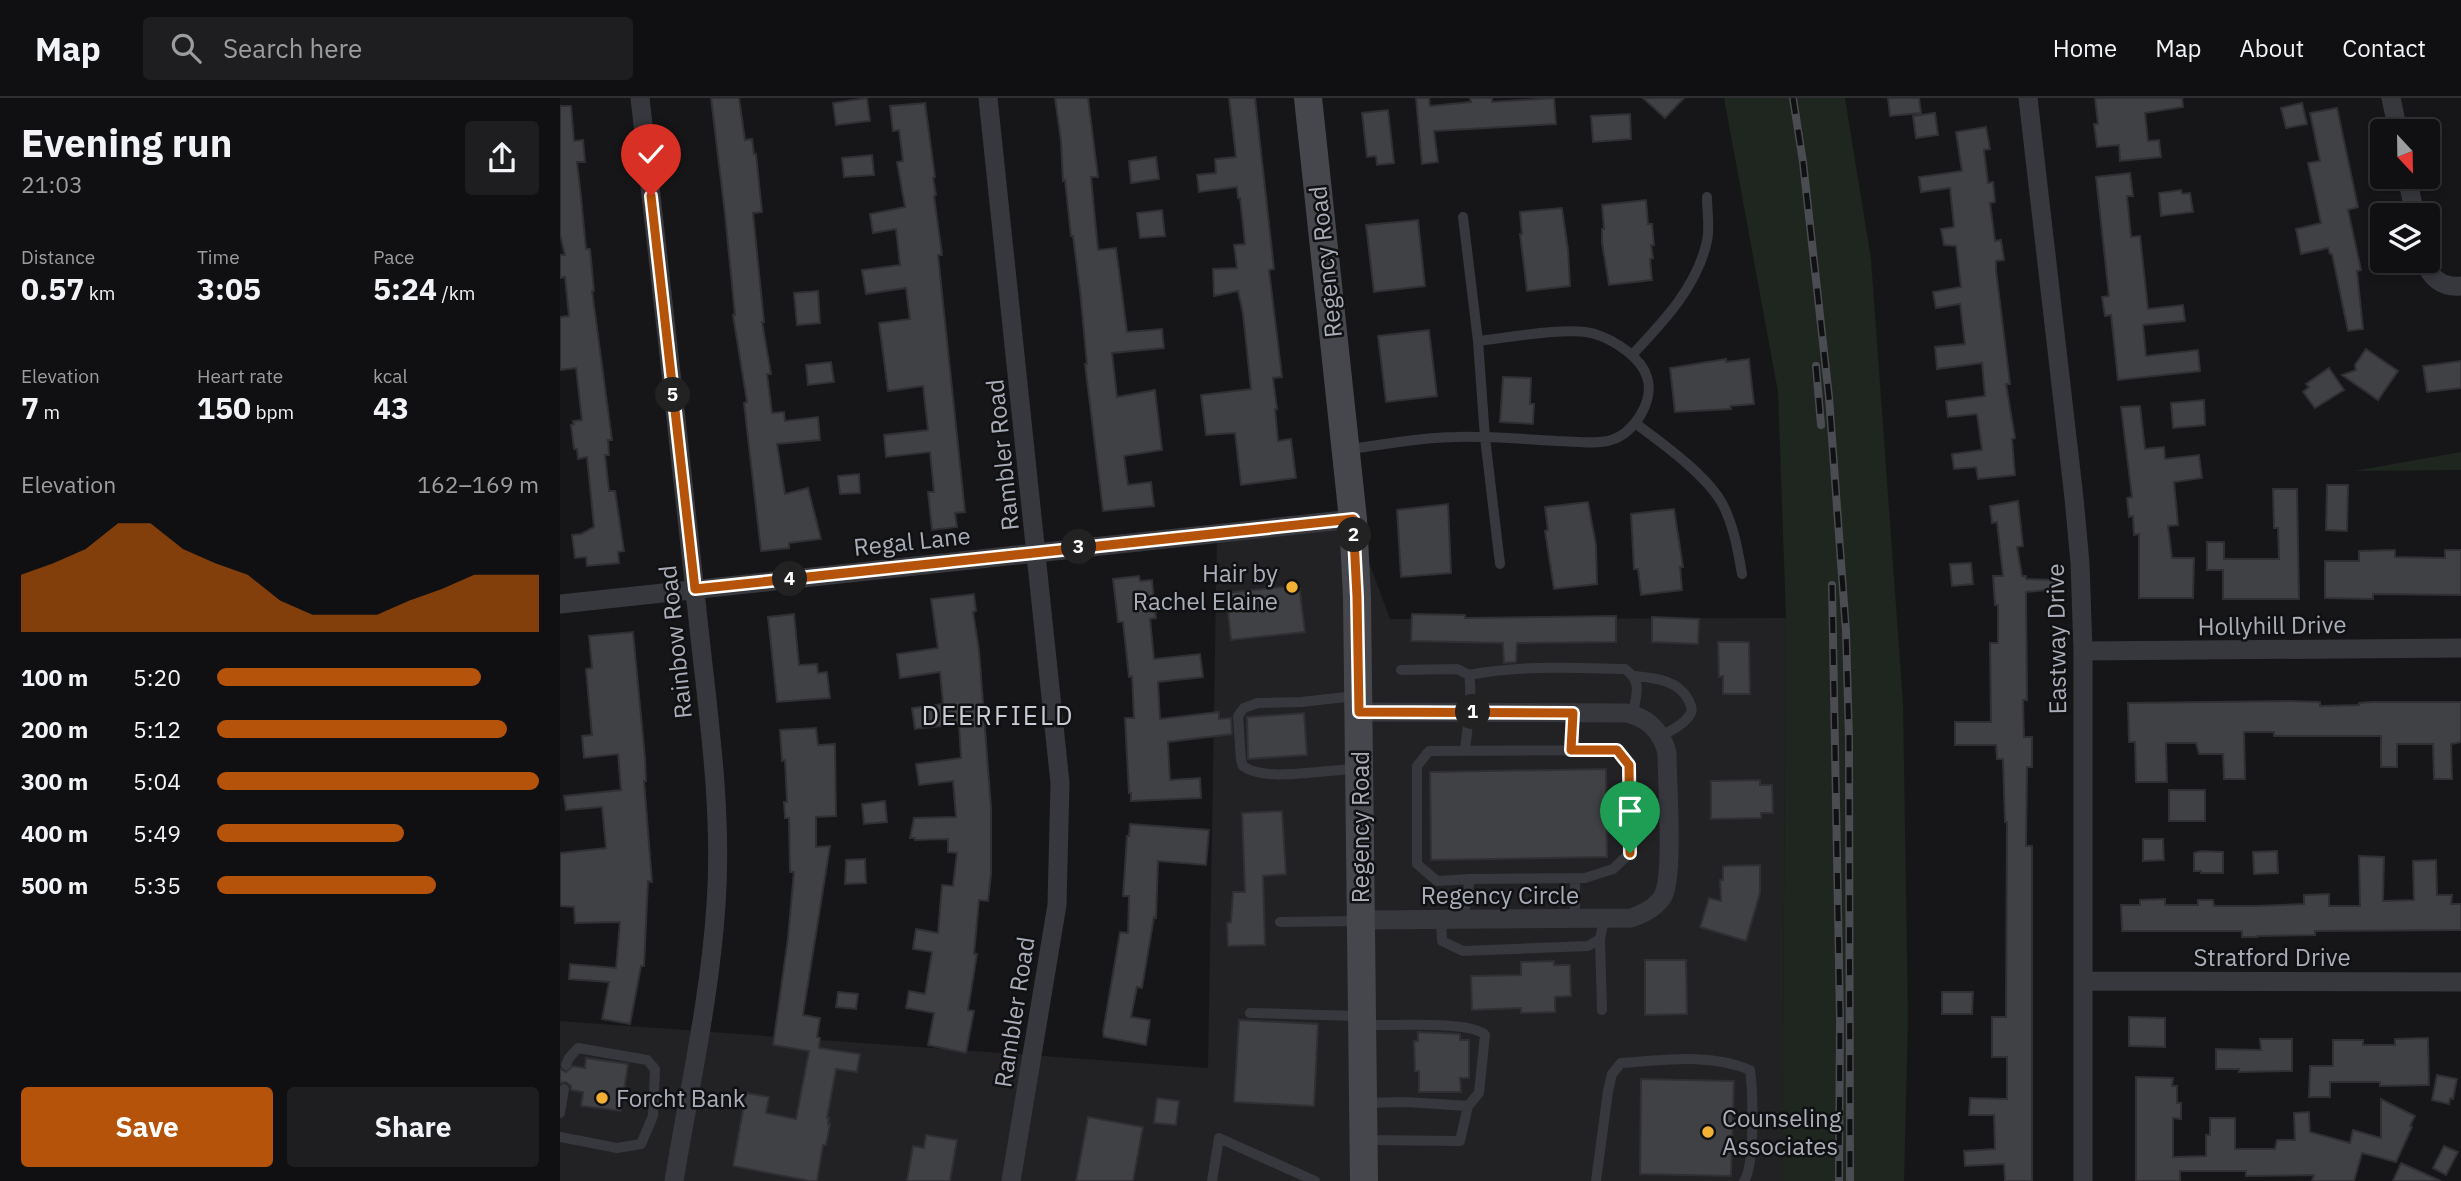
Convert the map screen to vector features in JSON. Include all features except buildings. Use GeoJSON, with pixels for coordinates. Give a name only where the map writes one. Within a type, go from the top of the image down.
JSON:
{"type":"FeatureCollection","features":[{"type":"Feature","properties":{"kind":"street","name":"Rainbow Road"},"geometry":{"type":"LineString","coordinates":[[640,98],[695,589],[718,835],[716,904],[710,966],[674,1181]]}},
{"type":"Feature","properties":{"kind":"street","name":"Rambler Road"},"geometry":{"type":"LineString","coordinates":[[988,98],[1058,742],[1060,783],[1057,905],[1011,1181]]}},
{"type":"Feature","properties":{"kind":"street","name":"Regency Road"},"geometry":{"type":"LineString","coordinates":[[1308,98],[1353,519],[1359,703],[1364,1181]]}},
{"type":"Feature","properties":{"kind":"street","name":"Eastway Drive"},"geometry":{"type":"LineString","coordinates":[[2028,98],[2080,563],[2083,651],[2082,1181]]}},
{"type":"Feature","properties":{"kind":"street"},"geometry":{"type":"LineString","coordinates":[[2391,98],[2395,119]]}},
{"type":"Feature","properties":{"kind":"street"},"geometry":{"type":"LineString","coordinates":[[2430,273],[2441,284],[2461,286]]}},
{"type":"Feature","properties":{"kind":"street","name":"Regal Lane"},"geometry":{"type":"LineString","coordinates":[[560,604],[1353,519]]}},
{"type":"Feature","properties":{"kind":"street","name":"Hollyhill Drive"},"geometry":{"type":"LineString","coordinates":[[2083,651],[2461,648]]}},
{"type":"Feature","properties":{"kind":"street"},"geometry":{"type":"LineString","coordinates":[[1359,703],[1467,712],[1633,714],[1654,727],[1661,736]]}},
{"type":"Feature","properties":{"kind":"street","name":"Regency Circle"},"geometry":{"type":"LineString","coordinates":[[1361,920],[1604,919],[1641,915],[1662,898],[1669,876],[1667,753],[1661,736]]}},
{"type":"Feature","properties":{"kind":"street","name":"Stratford Drive"},"geometry":{"type":"LineString","coordinates":[[2083,981],[2461,982]]}},
{"type":"Feature","properties":{"kind":"lane"},"geometry":{"type":"LineString","coordinates":[[1632,355],[1661,325],[1699,268],[1707,239],[1707,197]]}},
{"type":"Feature","properties":{"kind":"lane"},"geometry":{"type":"LineString","coordinates":[[1462,217],[1478,341],[1485,438],[1500,564]]}},
{"type":"Feature","properties":{"kind":"lane"},"geometry":{"type":"LineString","coordinates":[[1345,449],[1453,436],[1577,442],[1612,440],[1642,416],[1647,400],[1648,377],[1632,355],[1616,343],[1592,333],[1557,332],[1478,341]]}},
{"type":"Feature","properties":{"kind":"lane"},"geometry":{"type":"LineString","coordinates":[[1636,423],[1667,446],[1714,490],[1729,519],[1742,574]]}},
{"type":"Feature","properties":{"kind":"lane"},"geometry":{"type":"LineString","coordinates":[[1401,670],[1457,670],[1469,675],[1553,667],[1625,669],[1634,676],[1670,682],[1686,696],[1692,707],[1691,715],[1683,723],[1661,736]]}},
{"type":"Feature","properties":{"kind":"lane"},"geometry":{"type":"LineString","coordinates":[[1465,751],[1467,712],[1472,687],[1469,675]]}},
{"type":"Feature","properties":{"kind":"lane"},"geometry":{"type":"LineString","coordinates":[[1633,714],[1637,683],[1634,676]]}},
{"type":"Feature","properties":{"kind":"lane"},"geometry":{"type":"LineString","coordinates":[[1359,703],[1258,703],[1244,708],[1238,716],[1242,766],[1250,772],[1282,774],[1360,768]]}},
{"type":"Feature","properties":{"kind":"lane"},"geometry":{"type":"LineString","coordinates":[[1571,750],[1573,713]]}},
{"type":"Feature","properties":{"kind":"lane"},"geometry":{"type":"LineString","coordinates":[[1571,750],[1617,750],[1629,765],[1630,853],[1613,869],[1585,878],[1437,881],[1417,864],[1417,766],[1429,751],[1571,750]]}},
{"type":"Feature","properties":{"kind":"lane"},"geometry":{"type":"LineString","coordinates":[[1575,878],[1576,919]]}},
{"type":"Feature","properties":{"kind":"lane"},"geometry":{"type":"LineString","coordinates":[[1463,920],[1470,879]]}},
{"type":"Feature","properties":{"kind":"lane"},"geometry":{"type":"LineString","coordinates":[[1602,1010],[1600,939],[1604,919]]}},
{"type":"Feature","properties":{"kind":"lane"},"geometry":{"type":"LineString","coordinates":[[1280,922],[1361,920]]}},
{"type":"Feature","properties":{"kind":"lane"},"geometry":{"type":"LineString","coordinates":[[1441,920],[1442,942],[1463,951],[1588,946],[1600,939]]}},
{"type":"Feature","properties":{"kind":"lane"},"geometry":{"type":"LineString","coordinates":[[1250,1013],[1463,1026],[1480,1030],[1485,1035],[1479,1093],[1468,1106],[1460,1141],[1364,1140]]}},
{"type":"Feature","properties":{"kind":"lane"},"geometry":{"type":"LineString","coordinates":[[560,1137],[617,1148],[641,1144],[653,1116],[655,1069],[647,1060],[578,1048],[566,1065]]}},
{"type":"Feature","properties":{"kind":"lane"},"geometry":{"type":"LineString","coordinates":[[1596,1181],[1604,1113],[1612,1074],[1621,1063],[1678,1059],[1723,1062],[1750,1070],[1753,1105],[1749,1168],[1744,1181]]}},
{"type":"Feature","properties":{"kind":"lane"},"geometry":{"type":"LineString","coordinates":[[560,1113],[564,1089]]}},
{"type":"Feature","properties":{"kind":"lane"},"geometry":{"type":"LineString","coordinates":[[1363,1103],[1406,1102],[1468,1106]]}},
{"type":"Feature","properties":{"kind":"lane"},"geometry":{"type":"LineString","coordinates":[[1212,1181],[1219,1138],[1315,1181]]}},
{"type":"Feature","properties":{"kind":"shaded area"},"geometry":{"type":"Polygon","coordinates":[[[1724,98],[1845,98],[1871,259],[1903,703],[1908,1019],[1904,1181],[1782,1181],[1786,618],[1778,392],[1724,98]]]}},
{"type":"Feature","properties":{"kind":"shaded area"},"geometry":{"type":"Polygon","coordinates":[[[2461,452],[2461,470],[2354,471],[2461,452]]]}},
{"type":"Feature","properties":{"kind":"shaded area"},"geometry":{"type":"Polygon","coordinates":[[[1353,519],[1390,619],[1786,618],[1782,1181],[560,1181],[560,1021],[1208,1068],[1217,533],[1353,519]]]}},
{"type":"Feature","properties":{"kind":"railway"},"geometry":{"type":"LineString","coordinates":[[1793,98],[1803,162],[1829,397],[1846,631],[1849,739],[1850,1181]]}},
{"type":"Feature","properties":{"kind":"railway"},"geometry":{"type":"LineString","coordinates":[[1816,366],[1821,425]]}},
{"type":"Feature","properties":{"kind":"railway"},"geometry":{"type":"LineString","coordinates":[[1832,585],[1840,1019],[1839,1181]]}},
{"type":"Feature","properties":{"kind":"place","name":"Hair by Rachel Elaine"},"geometry":{"type":"Point","coordinates":[1292,587]}},
{"type":"Feature","properties":{"kind":"place","name":"Forcht Bank"},"geometry":{"type":"Point","coordinates":[602,1098]}},
{"type":"Feature","properties":{"kind":"place","name":"Counseling Associates"},"geometry":{"type":"Point","coordinates":[1708,1132]}},
{"type":"Feature","properties":{"kind":"district","name":"DEERFIELD"},"geometry":{"type":"Point","coordinates":[998,715]}},
{"type":"Feature","properties":{"kind":"route"},"geometry":{"type":"LineString","coordinates":[[651,196],[695,589],[1353,519],[1359,712],[1573,713],[1571,750],[1617,750],[1629,765],[1630,853]]}}]}
